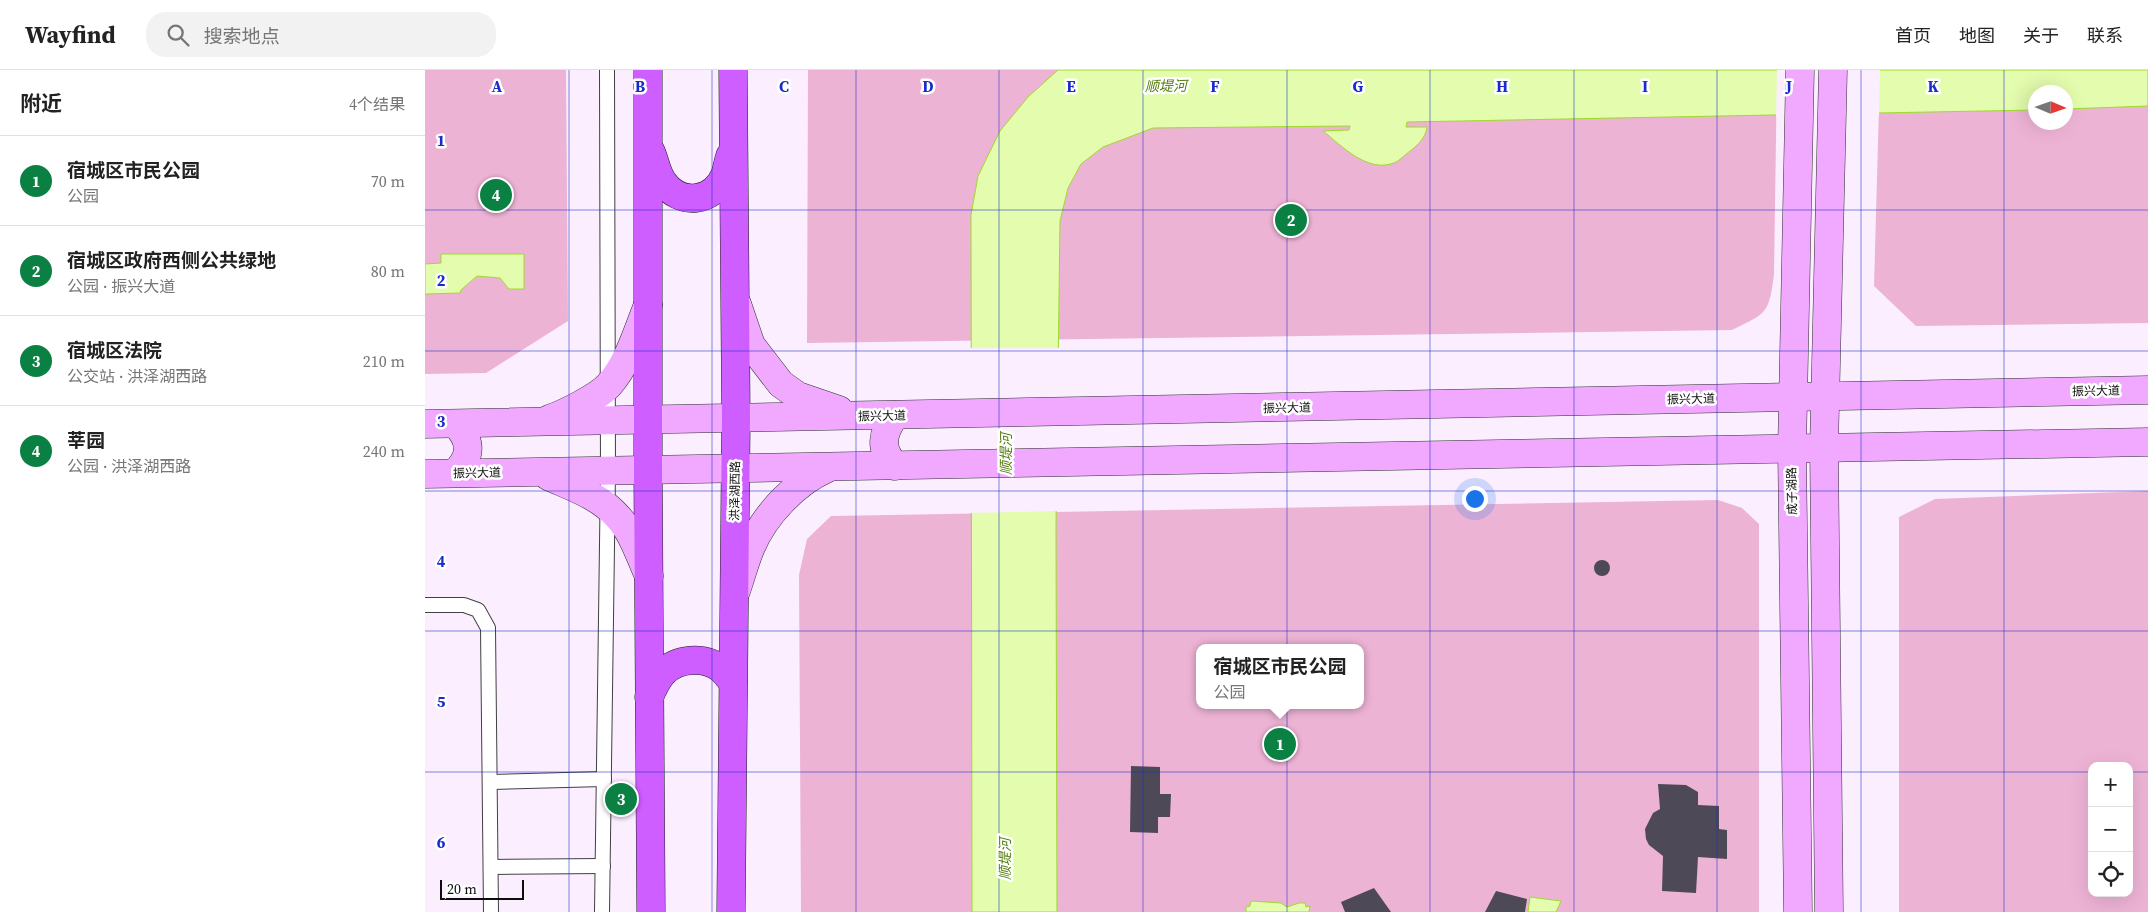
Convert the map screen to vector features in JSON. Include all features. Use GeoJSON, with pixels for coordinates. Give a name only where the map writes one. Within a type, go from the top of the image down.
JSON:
{"type":"FeatureCollection","features":[{"type":"Feature","properties":{"kind":"main road"},"geometry":{"type":"LineString","coordinates":[[648,70],[651,912]]}},
{"type":"Feature","properties":{"kind":"main road","name":"洪泽湖西路"},"geometry":{"type":"LineString","coordinates":[[731,912],[737,419],[733,70]]}},
{"type":"Feature","properties":{"kind":"main road","name":"成子湖路"},"geometry":{"type":"LineString","coordinates":[[1798,912],[1792,449],[1800,70]]}},
{"type":"Feature","properties":{"kind":"main road"},"geometry":{"type":"LineString","coordinates":[[1829,912],[1824,448],[1833,70]]}},
{"type":"Feature","properties":{"kind":"main road"},"geometry":{"type":"LineString","coordinates":[[648,144],[662,182],[681,198],[697,199],[712,193],[724,176],[734,140]]}},
{"type":"Feature","properties":{"kind":"main road"},"geometry":{"type":"LineString","coordinates":[[735,300],[751,345],[766,367],[781,384],[798,396],[857,416]]}},
{"type":"Feature","properties":{"kind":"main road"},"geometry":{"type":"LineString","coordinates":[[540,422],[581,404],[608,386],[620,369],[631,347],[648,303]]}},
{"type":"Feature","properties":{"kind":"main road","name":"振兴大道"},"geometry":{"type":"LineString","coordinates":[[425,424],[2148,390]]}},
{"type":"Feature","properties":{"kind":"main road"},"geometry":{"type":"LineString","coordinates":[[895,416],[885,430],[884,444],[886,456],[895,466]]}},
{"type":"Feature","properties":{"kind":"main road"},"geometry":{"type":"LineString","coordinates":[[455,473],[465,463],[468,449],[466,435],[456,424]]}},
{"type":"Feature","properties":{"kind":"main road","name":"振兴大道"},"geometry":{"type":"LineString","coordinates":[[425,474],[735,470],[2148,442]]}},
{"type":"Feature","properties":{"kind":"main road"},"geometry":{"type":"LineString","coordinates":[[734,597],[752,546],[767,520],[791,492],[813,475],[829,467]]}},
{"type":"Feature","properties":{"kind":"main road"},"geometry":{"type":"LineString","coordinates":[[540,472],[582,491],[608,507],[619,518],[629,534],[649,576]]}},
{"type":"Feature","properties":{"kind":"main road"},"geometry":{"type":"LineString","coordinates":[[649,697],[663,673],[676,664],[688,660],[704,661],[719,668],[733,682]]}},
{"type":"Feature","properties":{"kind":"lane"},"geometry":{"type":"LineString","coordinates":[[602,912],[608,507],[607,70]]}},
{"type":"Feature","properties":{"kind":"lane"},"geometry":{"type":"LineString","coordinates":[[425,605],[464,605],[478,610],[488,628],[491,912]]}},
{"type":"Feature","properties":{"kind":"lane"},"geometry":{"type":"LineString","coordinates":[[491,782],[604,779]]}},
{"type":"Feature","properties":{"kind":"lane"},"geometry":{"type":"LineString","coordinates":[[491,866],[603,866]]}},
{"type":"Feature","properties":{"kind":"shaded area"},"geometry":{"type":"Polygon","coordinates":[[[425,70],[566,70],[568,321],[486,373],[425,374],[425,70]]]}},
{"type":"Feature","properties":{"kind":"shaded area"},"geometry":{"type":"Polygon","coordinates":[[[808,70],[1777,70],[1774,274],[1770,297],[1764,311],[1753,320],[1732,330],[807,343],[808,70]]]}},
{"type":"Feature","properties":{"kind":"shaded area"},"geometry":{"type":"Polygon","coordinates":[[[1880,70],[2148,70],[2148,323],[1916,326],[1874,286],[1880,70]]]}},
{"type":"Feature","properties":{"kind":"shaded area"},"geometry":{"type":"Polygon","coordinates":[[[2148,491],[2148,912],[1899,912],[1899,517],[1935,499],[2148,491]]]}},
{"type":"Feature","properties":{"kind":"shaded area"},"geometry":{"type":"Polygon","coordinates":[[[1718,500],[1742,508],[1759,524],[1759,912],[801,912],[799,575],[807,539],[831,516],[1718,500]]]}},
{"type":"Feature","properties":{"kind":"water","name":"顺堤河"},"geometry":{"type":"Polygon","coordinates":[[[1058,70],[2148,70],[2148,106],[2073,109],[2073,85],[2028,85],[2028,110],[1407,122],[1406,127],[1427,127],[1425,134],[1419,143],[1400,159],[1394,163],[1384,165],[1374,164],[1355,156],[1323,131],[1349,130],[1350,126],[1153,128],[1103,147],[1081,164],[1068,188],[1060,221],[1056,526],[1057,912],[972,912],[971,215],[978,176],[1000,131],[1028,97],[1058,70]]]}},
{"type":"Feature","properties":{"kind":"water"},"geometry":{"type":"Polygon","coordinates":[[[441,254],[524,254],[524,289],[509,289],[500,278],[477,276],[460,293],[425,294],[425,264],[441,263],[441,254]]]}},
{"type":"Feature","properties":{"kind":"water"},"geometry":{"type":"Polygon","coordinates":[[[1530,897],[1561,901],[1556,912],[1528,912],[1530,897]]]}},
{"type":"Feature","properties":{"kind":"water"},"geometry":{"type":"Polygon","coordinates":[[[1251,901],[1281,903],[1287,907],[1299,903],[1305,903],[1306,907],[1310,906],[1309,912],[1246,912],[1246,907],[1250,906],[1251,901]]]}},
{"type":"Feature","properties":{"kind":"pier"},"geometry":{"type":"Polygon","coordinates":[[[1777,70],[1880,70],[1879,116],[1776,118],[1777,70]]]}},
{"type":"Feature","properties":{"kind":"pier"},"geometry":{"type":"Polygon","coordinates":[[[969,348],[1061,348],[1059,511],[969,513],[969,348]]]}},
{"type":"Feature","properties":{"kind":"building"},"geometry":{"type":"Polygon","coordinates":[[[1602,560],[1608,562],[1610,568],[1608,574],[1602,576],[1596,574],[1594,568],[1596,562],[1602,560]]]}},
{"type":"Feature","properties":{"kind":"building"},"geometry":{"type":"Polygon","coordinates":[[[1131,766],[1160,767],[1160,794],[1171,794],[1170,817],[1158,817],[1158,833],[1130,832],[1131,766]]]}},
{"type":"Feature","properties":{"kind":"building"},"geometry":{"type":"Polygon","coordinates":[[[1658,784],[1686,785],[1698,792],[1698,805],[1719,806],[1719,829],[1727,830],[1727,859],[1698,857],[1696,893],[1662,891],[1663,856],[1649,845],[1645,829],[1653,813],[1660,809],[1658,784]]]}},
{"type":"Feature","properties":{"kind":"building"},"geometry":{"type":"Polygon","coordinates":[[[1374,888],[1391,912],[1345,912],[1341,902],[1374,888]]]}},
{"type":"Feature","properties":{"kind":"building"},"geometry":{"type":"Polygon","coordinates":[[[1496,891],[1527,899],[1525,912],[1485,912],[1496,891]]]}},
{"type":"Feature","properties":{"kind":"place","name":"莘园"},"geometry":{"type":"Point","coordinates":[496,195]}},
{"type":"Feature","properties":{"kind":"place","name":"宿城区政府西侧公共绿地"},"geometry":{"type":"Point","coordinates":[1291,220]}},
{"type":"Feature","properties":{"kind":"place","name":"宿城区市民公园"},"geometry":{"type":"Point","coordinates":[1280,744]}},
{"type":"Feature","properties":{"kind":"place","name":"宿城区法院"},"geometry":{"type":"Point","coordinates":[621,799]}}]}
